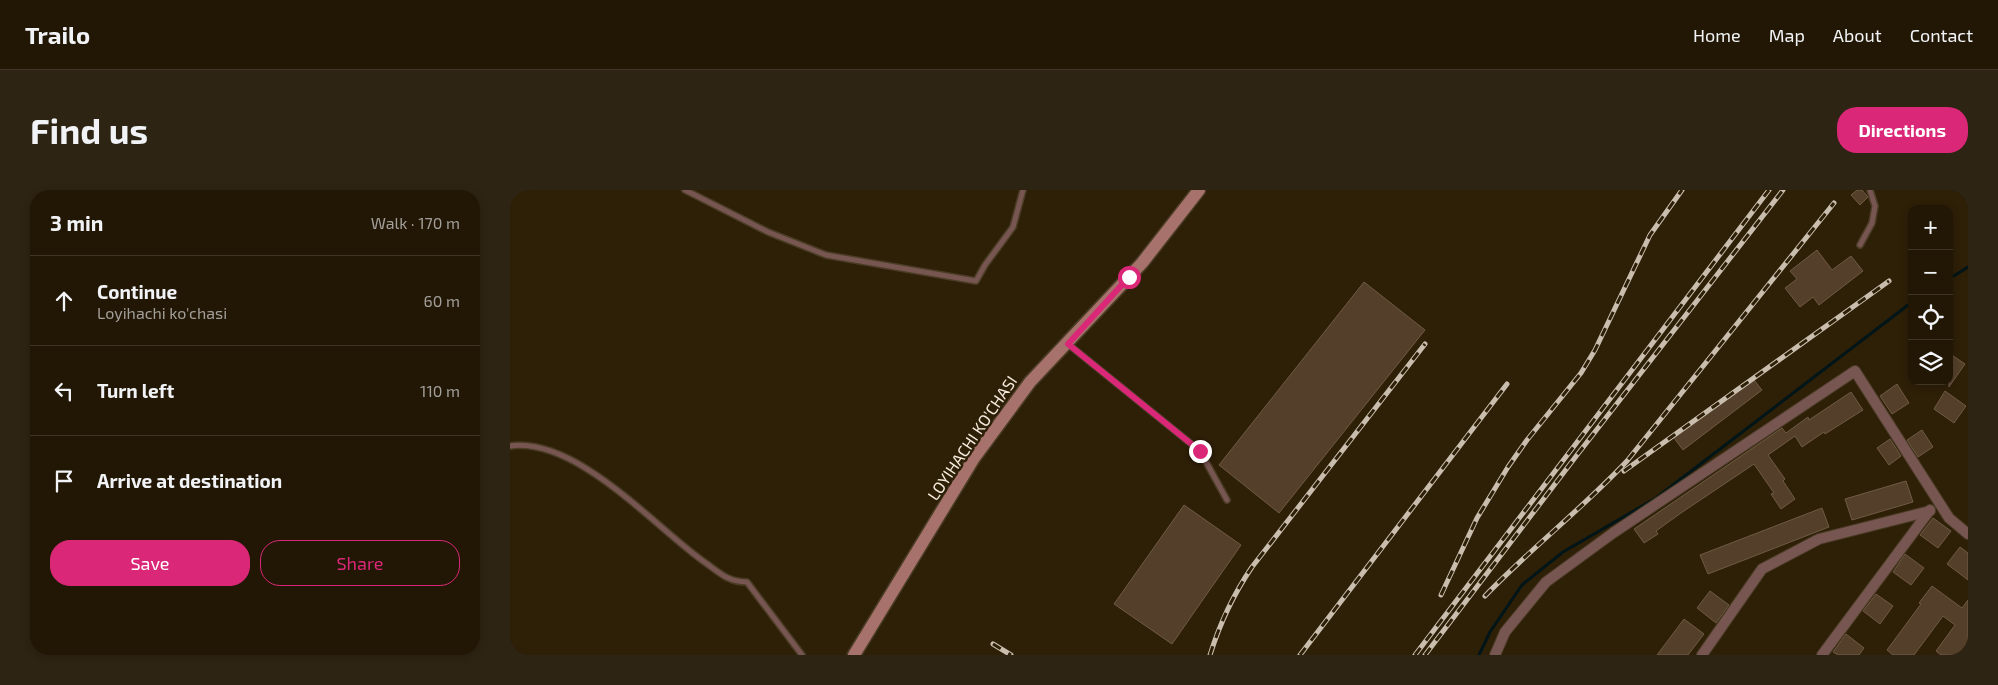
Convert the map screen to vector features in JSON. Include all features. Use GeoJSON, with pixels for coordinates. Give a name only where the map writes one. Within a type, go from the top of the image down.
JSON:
{"type":"FeatureCollection","features":[{"type":"Feature","properties":{"kind":"street","name":"LOYIHACHI KO'CHASI"},"geometry":{"type":"LineString","coordinates":[[854,655],[974,458],[1030,382],[1068,344],[1142,263],[1199,190]]}},
{"type":"Feature","properties":{"kind":"street"},"geometry":{"type":"LineString","coordinates":[[1495,655],[1505,632],[1546,582],[1612,533],[1855,371],[1949,518],[1968,534]]}},
{"type":"Feature","properties":{"kind":"street"},"geometry":{"type":"LineString","coordinates":[[1822,655],[1938,500]]}},
{"type":"Feature","properties":{"kind":"street"},"geometry":{"type":"LineString","coordinates":[[1702,655],[1762,569],[1819,539],[1930,511]]}},
{"type":"Feature","properties":{"kind":"lane"},"geometry":{"type":"LineString","coordinates":[[685,190],[768,232],[826,255],[976,281],[985,265],[1014,227],[1023,190]]}},
{"type":"Feature","properties":{"kind":"lane"},"geometry":{"type":"LineString","coordinates":[[1860,245],[1872,223],[1875,206],[1870,190]]}},
{"type":"Feature","properties":{"kind":"lane"},"geometry":{"type":"LineString","coordinates":[[1068,344],[1200,451],[1227,500]]}},
{"type":"Feature","properties":{"kind":"lane"},"geometry":{"type":"LineString","coordinates":[[510,446],[537,446],[584,466],[611,485],[695,555],[733,582],[747,582],[802,655]]}},
{"type":"Feature","properties":{"kind":"building"},"geometry":{"type":"Polygon","coordinates":[[[1857,190],[1862,190],[1868,197],[1860,205],[1851,195],[1857,190]]]}},
{"type":"Feature","properties":{"kind":"building"},"geometry":{"type":"Polygon","coordinates":[[[1817,250],[1832,270],[1851,256],[1863,271],[1819,305],[1813,297],[1800,307],[1785,288],[1797,279],[1790,271],[1817,250]]]}},
{"type":"Feature","properties":{"kind":"building"},"geometry":{"type":"Polygon","coordinates":[[[1364,282],[1425,330],[1279,513],[1219,465],[1364,282]]]}},
{"type":"Feature","properties":{"kind":"building"},"geometry":{"type":"Polygon","coordinates":[[[1953,356],[1965,364],[1953,381],[1953,356]]]}},
{"type":"Feature","properties":{"kind":"building"},"geometry":{"type":"Polygon","coordinates":[[[1754,380],[1762,390],[1683,450],[1674,438],[1754,380]]]}},
{"type":"Feature","properties":{"kind":"building"},"geometry":{"type":"Polygon","coordinates":[[[1897,384],[1909,403],[1892,414],[1880,396],[1897,384]]]}},
{"type":"Feature","properties":{"kind":"building"},"geometry":{"type":"Polygon","coordinates":[[[1945,391],[1966,406],[1954,423],[1934,409],[1945,391]]]}},
{"type":"Feature","properties":{"kind":"building"},"geometry":{"type":"Polygon","coordinates":[[[1851,392],[1863,410],[1802,447],[1795,436],[1768,455],[1785,479],[1783,481],[1795,499],[1781,509],[1771,494],[1774,493],[1754,464],[1681,513],[1656,531],[1658,534],[1644,543],[1634,529],[1782,428],[1786,433],[1808,417],[1809,420],[1851,392]]]}},
{"type":"Feature","properties":{"kind":"building"},"geometry":{"type":"Polygon","coordinates":[[[1922,430],[1933,447],[1918,457],[1907,440],[1922,430]]]}},
{"type":"Feature","properties":{"kind":"building"},"geometry":{"type":"Polygon","coordinates":[[[1890,439],[1901,456],[1889,465],[1877,448],[1890,439]]]}},
{"type":"Feature","properties":{"kind":"building"},"geometry":{"type":"Polygon","coordinates":[[[1906,481],[1913,502],[1852,520],[1845,499],[1906,481]]]}},
{"type":"Feature","properties":{"kind":"building"},"geometry":{"type":"Polygon","coordinates":[[[1184,505],[1241,545],[1172,644],[1114,604],[1184,505]]]}},
{"type":"Feature","properties":{"kind":"building"},"geometry":{"type":"Polygon","coordinates":[[[1822,508],[1829,527],[1708,574],[1700,555],[1822,508]]]}},
{"type":"Feature","properties":{"kind":"building"},"geometry":{"type":"Polygon","coordinates":[[[1933,518],[1951,531],[1938,548],[1920,535],[1933,518]]]}},
{"type":"Feature","properties":{"kind":"building"},"geometry":{"type":"Polygon","coordinates":[[[1960,547],[1968,553],[1968,580],[1947,564],[1960,547]]]}},
{"type":"Feature","properties":{"kind":"building"},"geometry":{"type":"Polygon","coordinates":[[[1905,554],[1924,568],[1911,585],[1893,572],[1905,554]]]}},
{"type":"Feature","properties":{"kind":"building"},"geometry":{"type":"Polygon","coordinates":[[[1932,586],[1962,608],[1968,600],[1968,649],[1963,655],[1941,655],[1936,651],[1955,625],[1943,616],[1914,655],[1893,655],[1887,650],[1932,586]]]}},
{"type":"Feature","properties":{"kind":"building"},"geometry":{"type":"Polygon","coordinates":[[[1710,591],[1729,605],[1716,623],[1697,608],[1710,591]]]}},
{"type":"Feature","properties":{"kind":"building"},"geometry":{"type":"Polygon","coordinates":[[[1876,594],[1893,606],[1880,624],[1863,611],[1876,594]]]}},
{"type":"Feature","properties":{"kind":"building"},"geometry":{"type":"Polygon","coordinates":[[[1684,619],[1704,634],[1688,655],[1657,655],[1684,619]]]}},
{"type":"Feature","properties":{"kind":"building"},"geometry":{"type":"Polygon","coordinates":[[[1846,634],[1864,648],[1859,655],[1838,655],[1833,652],[1846,634]]]}},
{"type":"Feature","properties":{"kind":"waterway"},"geometry":{"type":"LineString","coordinates":[[1953,276],[1968,267]]}},
{"type":"Feature","properties":{"kind":"waterway"},"geometry":{"type":"LineString","coordinates":[[1479,655],[1490,632],[1522,585],[1563,552],[1656,498],[1908,305]]}},
{"type":"Feature","properties":{"kind":"railway"},"geometry":{"type":"LineString","coordinates":[[1441,595],[1477,518],[1527,440],[1581,373],[1595,350],[1650,235],[1682,190]]}},
{"type":"Feature","properties":{"kind":"railway"},"geometry":{"type":"LineString","coordinates":[[1415,655],[1769,190]]}},
{"type":"Feature","properties":{"kind":"railway"},"geometry":{"type":"LineString","coordinates":[[1425,655],[1577,455],[1783,190]]}},
{"type":"Feature","properties":{"kind":"railway"},"geometry":{"type":"LineString","coordinates":[[1485,596],[1627,461],[1834,203]]}},
{"type":"Feature","properties":{"kind":"railway"},"geometry":{"type":"LineString","coordinates":[[1624,471],[1889,281]]}},
{"type":"Feature","properties":{"kind":"railway"},"geometry":{"type":"LineString","coordinates":[[1210,655],[1228,609],[1252,567],[1425,344]]}},
{"type":"Feature","properties":{"kind":"railway"},"geometry":{"type":"LineString","coordinates":[[1300,655],[1507,384]]}},
{"type":"Feature","properties":{"kind":"railway"},"geometry":{"type":"LineString","coordinates":[[993,644],[1011,655]]}},
{"type":"Feature","properties":{"kind":"route"},"geometry":{"type":"LineString","coordinates":[[1129,277],[1068,344],[1200,451]]}}]}
